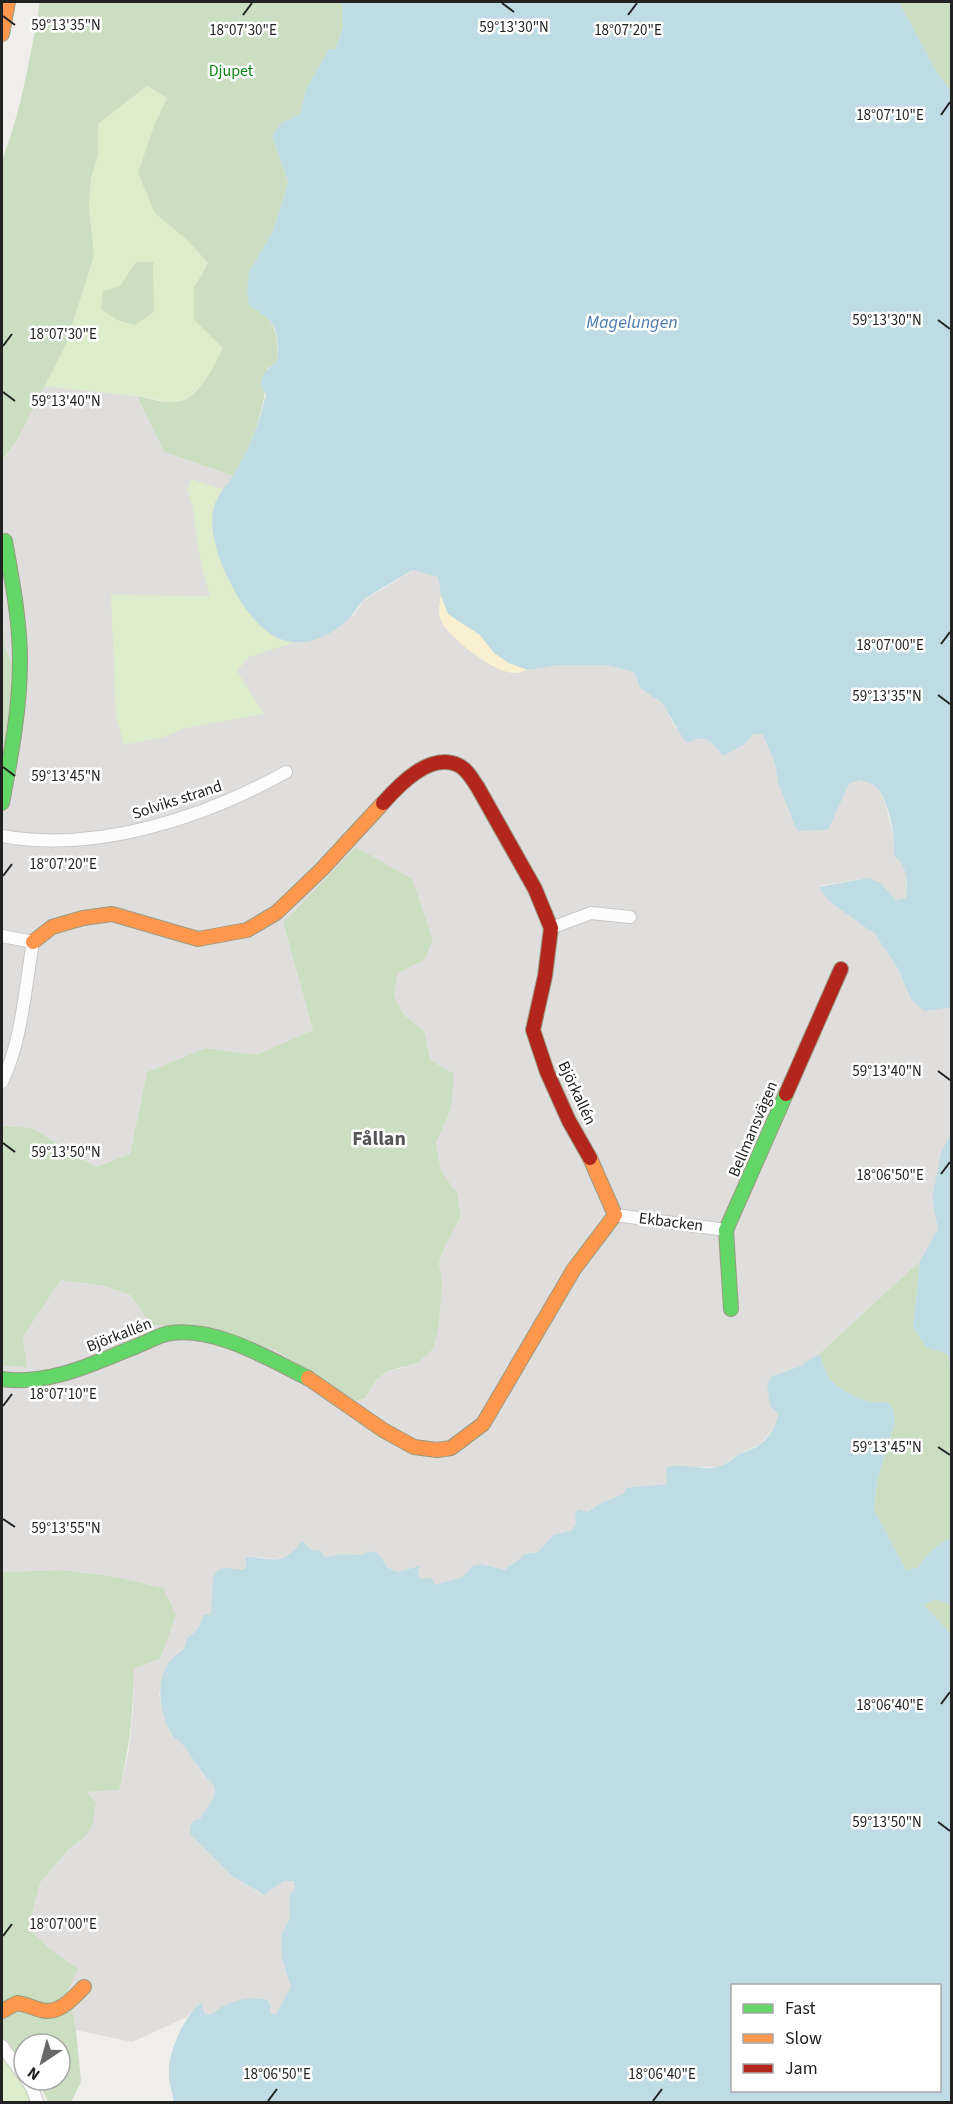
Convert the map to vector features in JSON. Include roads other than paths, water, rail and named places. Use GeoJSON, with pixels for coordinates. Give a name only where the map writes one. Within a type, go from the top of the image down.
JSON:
{"type":"FeatureCollection","features":[{"type":"Feature","properties":{"kind":"main road"},"geometry":{"type":"LineString","coordinates":[[2,34],[8,2]]}},
{"type":"Feature","properties":{"kind":"main road"},"geometry":{"type":"LineString","coordinates":[[2,803],[17,713],[20,658],[14,595],[5,541]]}},
{"type":"Feature","properties":{"kind":"main road"},"geometry":{"type":"LineString","coordinates":[[33,942],[51,927],[83,918],[112,914],[198,939],[247,930],[276,914],[414,773],[430,765],[446,763],[458,765],[469,774],[477,786],[535,890],[551,928]]}},
{"type":"Feature","properties":{"kind":"main road","name":"Björkallén"},"geometry":{"type":"LineString","coordinates":[[2,1379],[22,1382],[51,1377],[76,1370],[170,1333],[209,1336],[217,1337],[265,1357],[309,1378],[383,1430],[414,1447],[437,1450],[451,1448],[483,1424],[574,1269],[615,1215],[602,1181],[547,1072],[533,1030],[543,986],[551,928]]}},
{"type":"Feature","properties":{"kind":"main road","name":"Bellmansvägen"},"geometry":{"type":"LineString","coordinates":[[731,1309],[726,1230],[841,969]]}},
{"type":"Feature","properties":{"kind":"main road"},"geometry":{"type":"LineString","coordinates":[[2,2011],[9,2005],[18,2003],[44,2012],[54,2011],[66,2004],[84,1987]]}},
{"type":"Feature","properties":{"kind":"street","name":"Solviks strand"},"geometry":{"type":"LineString","coordinates":[[2,836],[23,840],[77,840],[148,829],[248,794],[286,772]]}},
{"type":"Feature","properties":{"kind":"street"},"geometry":{"type":"LineString","coordinates":[[551,928],[591,913],[630,917]]}},
{"type":"Feature","properties":{"kind":"street"},"geometry":{"type":"LineString","coordinates":[[2,936],[33,942],[16,1043],[10,1066],[2,1082]]}},
{"type":"Feature","properties":{"kind":"street","name":"Ekbacken"},"geometry":{"type":"LineString","coordinates":[[615,1215],[726,1230]]}},
{"type":"Feature","properties":{"kind":"street"},"geometry":{"type":"LineString","coordinates":[[2,2046],[12,2060]]}},
{"type":"Feature","properties":{"kind":"water","name":"Magelungen"},"geometry":{"type":"Polygon","coordinates":[[[342,2],[899,2],[936,71],[951,91],[951,1007],[925,1011],[912,1001],[897,967],[875,934],[829,901],[819,887],[867,878],[879,882],[896,900],[906,898],[905,870],[894,856],[893,831],[888,811],[881,794],[873,785],[860,780],[849,784],[828,830],[797,831],[778,782],[775,763],[762,734],[754,734],[744,745],[723,756],[708,740],[699,739],[686,743],[662,703],[640,688],[634,672],[606,665],[559,665],[528,670],[509,663],[494,653],[480,635],[448,614],[441,595],[438,577],[413,570],[366,598],[342,625],[323,637],[305,642],[289,641],[274,636],[249,613],[239,598],[217,552],[212,520],[216,501],[239,465],[257,425],[266,394],[261,384],[263,375],[278,361],[274,327],[249,305],[247,291],[249,272],[273,231],[288,181],[272,136],[280,124],[300,114],[306,89],[329,49],[335,49],[343,28],[342,2]]]}},
{"type":"Feature","properties":{"kind":"water"},"geometry":{"type":"Polygon","coordinates":[[[949,1137],[952,1138],[951,1366],[947,1354],[926,1347],[913,1327],[920,1261],[938,1229],[932,1199],[941,1153],[949,1137]]]}},
{"type":"Feature","properties":{"kind":"water"},"geometry":{"type":"Polygon","coordinates":[[[819,1354],[831,1380],[843,1390],[864,1400],[887,1402],[893,1409],[895,1422],[877,1481],[874,1510],[906,1570],[917,1568],[936,1547],[951,1538],[951,1605],[935,1599],[924,1605],[951,1634],[951,2102],[174,2102],[169,2074],[172,2053],[184,2024],[201,2003],[205,2015],[232,2002],[247,1999],[267,2000],[271,2006],[270,2013],[276,2014],[291,1987],[282,1959],[281,1936],[290,1918],[290,1894],[295,1887],[293,1881],[284,1881],[264,1895],[232,1876],[191,1835],[190,1828],[194,1820],[200,1819],[214,1797],[215,1787],[173,1735],[162,1711],[161,1687],[167,1666],[174,1656],[184,1649],[187,1638],[196,1631],[204,1615],[211,1615],[213,1577],[219,1569],[243,1570],[247,1566],[245,1559],[250,1557],[279,1559],[288,1555],[302,1541],[313,1551],[320,1550],[325,1557],[342,1554],[363,1555],[368,1551],[378,1553],[387,1567],[397,1572],[420,1566],[418,1574],[421,1579],[432,1578],[434,1585],[463,1577],[472,1566],[481,1564],[505,1570],[524,1554],[538,1552],[553,1535],[570,1531],[576,1525],[575,1514],[579,1510],[588,1512],[599,1504],[624,1494],[626,1488],[667,1484],[666,1468],[671,1466],[717,1467],[757,1447],[769,1435],[778,1417],[778,1413],[770,1406],[767,1383],[772,1376],[798,1367],[819,1354]]]}},
{"type":"Feature","properties":{"kind":"district","name":"Fållan"},"geometry":{"type":"Point","coordinates":[379,1139]}},
{"type":"Feature","properties":{"kind":"park label","name":"Djupet"},"geometry":{"type":"Point","coordinates":[231,71]}}]}
